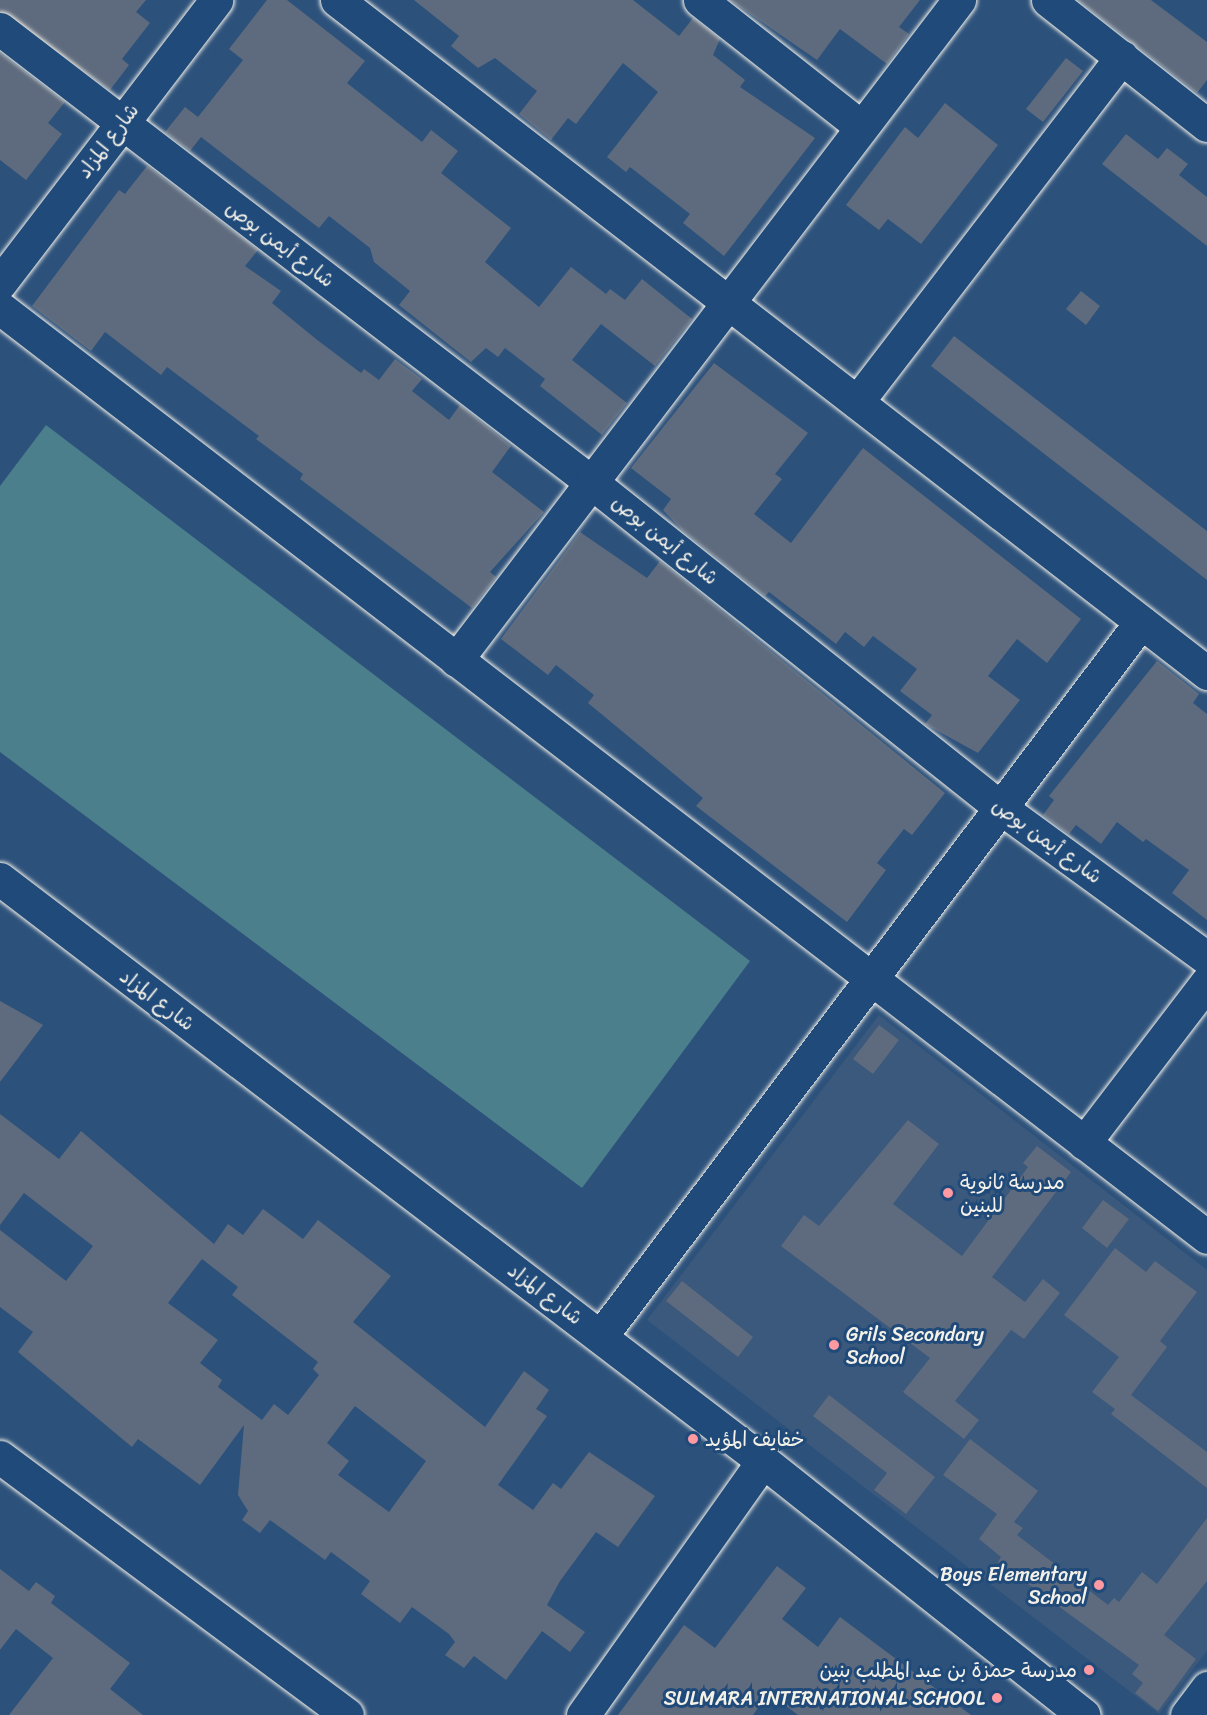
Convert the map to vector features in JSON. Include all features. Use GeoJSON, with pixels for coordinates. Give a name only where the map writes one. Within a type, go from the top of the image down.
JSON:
{"type":"FeatureCollection","features":[{"type":"Feature","properties":{"kind":"street","name":"شارع المزاد"},"geometry":{"type":"LineString","coordinates":[[0,283],[216,0]]}},
{"type":"Feature","properties":{"kind":"street"},"geometry":{"type":"LineString","coordinates":[[337,0],[1207,673]]}},
{"type":"Feature","properties":{"kind":"street"},"geometry":{"type":"LineString","coordinates":[[699,0],[861,126]]}},
{"type":"Feature","properties":{"kind":"street"},"geometry":{"type":"LineString","coordinates":[[456,660],[726,301],[959,0]]}},
{"type":"Feature","properties":{"kind":"street"},"geometry":{"type":"LineString","coordinates":[[1048,0],[1207,125]]}},
{"type":"Feature","properties":{"kind":"street","name":"شارع أيمن بوص"},"geometry":{"type":"LineString","coordinates":[[0,29],[591,482],[1001,808],[1207,958]]}},
{"type":"Feature","properties":{"kind":"street"},"geometry":{"type":"LineString","coordinates":[[858,402],[1122,57]]}},
{"type":"Feature","properties":{"kind":"street"},"geometry":{"type":"LineString","coordinates":[[0,308],[1207,1237]]}},
{"type":"Feature","properties":{"kind":"street"},"geometry":{"type":"LineString","coordinates":[[601,1336],[869,977],[1001,808],[1141,622]]}},
{"type":"Feature","properties":{"kind":"street","name":"شارع المزاد"},"geometry":{"type":"LineString","coordinates":[[0,879],[763,1461],[1083,1715]]}},
{"type":"Feature","properties":{"kind":"street"},"geometry":{"type":"LineString","coordinates":[[1084,1143],[1207,982]]}},
{"type":"Feature","properties":{"kind":"street"},"geometry":{"type":"LineString","coordinates":[[0,1457],[347,1715]]}},
{"type":"Feature","properties":{"kind":"street"},"geometry":{"type":"LineString","coordinates":[[583,1715],[763,1461]]}},
{"type":"Feature","properties":{"kind":"street"},"geometry":{"type":"LineString","coordinates":[[1187,1715],[1207,1688]]}},
{"type":"Feature","properties":{"kind":"shaded area"},"geometry":{"type":"Polygon","coordinates":[[[879,1015],[1207,1270],[1207,1651],[1159,1714],[647,1320],[879,1015]]]}},
{"type":"Feature","properties":{"kind":"green space"},"geometry":{"type":"Polygon","coordinates":[[[46,425],[750,961],[582,1188],[0,752],[0,486],[46,425]]]}},
{"type":"Feature","properties":{"kind":"building"},"geometry":{"type":"Polygon","coordinates":[[[0,0],[146,0],[136,12],[150,23],[122,59],[129,65],[110,90],[0,11],[0,0]]]}},
{"type":"Feature","properties":{"kind":"building"},"geometry":{"type":"Polygon","coordinates":[[[267,0],[287,0],[365,61],[347,83],[422,142],[431,130],[458,151],[441,173],[511,228],[485,262],[539,307],[571,267],[606,294],[610,289],[625,300],[642,279],[692,319],[655,366],[601,324],[572,360],[627,403],[602,435],[540,386],[545,379],[505,348],[498,357],[486,348],[471,362],[399,305],[410,291],[374,262],[370,248],[329,216],[319,228],[201,137],[190,151],[165,132],[185,107],[198,117],[243,60],[229,49],[267,0]]]}},
{"type":"Feature","properties":{"kind":"building"},"geometry":{"type":"Polygon","coordinates":[[[414,0],[633,0],[679,36],[693,18],[720,39],[713,55],[745,80],[740,87],[815,138],[724,256],[683,223],[690,214],[630,167],[626,172],[607,157],[658,92],[623,63],[576,124],[568,118],[551,140],[519,114],[537,91],[495,58],[478,68],[451,46],[459,36],[414,0]]]}},
{"type":"Feature","properties":{"kind":"building"},"geometry":{"type":"Polygon","coordinates":[[[730,0],[920,0],[899,27],[909,34],[887,64],[840,29],[817,60],[730,0]]]}},
{"type":"Feature","properties":{"kind":"building"},"geometry":{"type":"Polygon","coordinates":[[[1078,0],[1151,0],[1207,42],[1207,80],[1197,93],[1078,0]]]}},
{"type":"Feature","properties":{"kind":"building"},"geometry":{"type":"Polygon","coordinates":[[[0,53],[65,102],[48,123],[62,134],[26,180],[0,160],[0,53]]]}},
{"type":"Feature","properties":{"kind":"building"},"geometry":{"type":"Polygon","coordinates":[[[1066,58],[1083,71],[1043,122],[1026,109],[1066,58]]]}},
{"type":"Feature","properties":{"kind":"building"},"geometry":{"type":"Polygon","coordinates":[[[945,103],[998,145],[921,244],[888,219],[879,230],[846,205],[905,127],[918,138],[945,103]]]}},
{"type":"Feature","properties":{"kind":"building"},"geometry":{"type":"Polygon","coordinates":[[[1126,134],[1158,159],[1167,148],[1188,164],[1179,175],[1207,197],[1207,246],[1102,164],[1126,134]]]}},
{"type":"Feature","properties":{"kind":"building"},"geometry":{"type":"Polygon","coordinates":[[[147,166],[258,250],[245,266],[281,291],[272,303],[316,339],[361,373],[364,369],[379,380],[395,359],[422,379],[412,391],[449,420],[460,405],[511,446],[492,472],[544,512],[490,572],[496,577],[472,608],[300,479],[303,474],[256,439],[259,436],[167,367],[161,375],[105,332],[91,351],[32,306],[119,190],[125,194],[147,166]]]}},
{"type":"Feature","properties":{"kind":"building"},"geometry":{"type":"Polygon","coordinates":[[[1081,291],[1100,306],[1086,325],[1066,309],[1081,291]]]}},
{"type":"Feature","properties":{"kind":"building"},"geometry":{"type":"Polygon","coordinates":[[[954,336],[1207,531],[1207,580],[931,366],[954,336]]]}},
{"type":"Feature","properties":{"kind":"building"},"geometry":{"type":"Polygon","coordinates":[[[714,363],[808,433],[775,474],[782,479],[754,514],[791,543],[863,448],[1081,619],[1047,663],[1017,639],[988,676],[1020,700],[978,753],[925,724],[932,715],[900,691],[917,669],[873,636],[864,647],[845,632],[836,644],[769,592],[765,596],[682,530],[663,510],[671,499],[631,468],[714,363]]]}},
{"type":"Feature","properties":{"kind":"building"},"geometry":{"type":"Polygon","coordinates":[[[580,532],[647,578],[660,561],[945,793],[912,835],[904,829],[877,863],[886,870],[847,922],[696,806],[703,798],[588,703],[594,695],[556,665],[548,675],[501,639],[580,532]]]}},
{"type":"Feature","properties":{"kind":"building"},"geometry":{"type":"Polygon","coordinates":[[[1157,661],[1199,694],[1193,703],[1207,714],[1207,920],[1172,893],[1189,870],[1146,839],[1143,842],[1117,822],[1101,844],[1076,825],[1069,834],[1043,815],[1054,800],[1049,796],[1157,661]]]}},
{"type":"Feature","properties":{"kind":"building"},"geometry":{"type":"Polygon","coordinates":[[[0,1001],[43,1025],[0,1082],[0,1001]]]}},
{"type":"Feature","properties":{"kind":"building"},"geometry":{"type":"Polygon","coordinates":[[[879,1025],[899,1040],[873,1074],[853,1059],[879,1025]]]}},
{"type":"Feature","properties":{"kind":"building"},"geometry":{"type":"Polygon","coordinates":[[[0,1114],[59,1159],[81,1131],[214,1244],[228,1224],[243,1235],[263,1209],[303,1239],[318,1220],[391,1276],[353,1322],[485,1427],[524,1371],[549,1390],[536,1409],[547,1416],[498,1485],[533,1510],[553,1483],[561,1489],[589,1452],[655,1496],[618,1547],[596,1532],[560,1581],[547,1605],[585,1632],[570,1652],[542,1631],[506,1680],[474,1656],[464,1668],[445,1655],[455,1642],[449,1634],[412,1607],[400,1623],[361,1594],[370,1581],[331,1552],[325,1560],[270,1520],[260,1533],[242,1520],[248,1511],[238,1495],[244,1425],[200,1485],[138,1439],[132,1447],[18,1352],[33,1332],[0,1307],[0,1230],[66,1281],[93,1246],[24,1193],[0,1225],[0,1114]],[[202,1259],[168,1303],[218,1340],[200,1363],[222,1380],[218,1387],[262,1420],[274,1404],[288,1415],[319,1375],[313,1369],[318,1362],[232,1295],[238,1287],[202,1259]],[[355,1406],[327,1443],[349,1461],[338,1475],[389,1512],[426,1461],[355,1406]]]}},
{"type":"Feature","properties":{"kind":"building"},"geometry":{"type":"Polygon","coordinates":[[[908,1120],[939,1144],[893,1204],[962,1256],[1028,1167],[1023,1163],[1037,1146],[1071,1172],[992,1277],[1025,1302],[1043,1279],[1060,1293],[1024,1339],[1011,1330],[955,1401],[979,1420],[964,1439],[903,1392],[930,1358],[781,1246],[804,1215],[819,1226],[908,1120]]]}},
{"type":"Feature","properties":{"kind":"building"},"geometry":{"type":"Polygon","coordinates":[[[1103,1200],[1129,1219],[1107,1248],[1082,1228],[1103,1200]]]}},
{"type":"Feature","properties":{"kind":"building"},"geometry":{"type":"Polygon","coordinates":[[[1115,1248],[1146,1272],[1155,1261],[1197,1292],[1160,1341],[1167,1347],[1131,1395],[1207,1452],[1207,1488],[1111,1414],[1115,1409],[1092,1392],[1119,1357],[1064,1315],[1115,1248]]]}},
{"type":"Feature","properties":{"kind":"building"},"geometry":{"type":"Polygon","coordinates":[[[682,1281],[753,1337],[738,1357],[666,1301],[682,1281]]]}},
{"type":"Feature","properties":{"kind":"building"},"geometry":{"type":"Polygon","coordinates":[[[829,1395],[935,1477],[906,1514],[874,1490],[887,1473],[813,1416],[829,1395]]]}},
{"type":"Feature","properties":{"kind":"building"},"geometry":{"type":"Polygon","coordinates":[[[970,1439],[1038,1491],[1014,1522],[1023,1528],[1017,1535],[1108,1605],[1114,1598],[1119,1602],[1142,1572],[1157,1584],[1207,1518],[1207,1581],[1164,1635],[1196,1659],[1158,1711],[1135,1693],[1143,1683],[1132,1674],[1139,1665],[998,1562],[1001,1557],[979,1539],[997,1514],[943,1475],[970,1439]]]}},
{"type":"Feature","properties":{"kind":"building"},"geometry":{"type":"Polygon","coordinates":[[[777,1566],[806,1588],[782,1619],[818,1647],[840,1617],[971,1715],[798,1715],[769,1693],[753,1715],[618,1715],[684,1625],[715,1648],[777,1566]]]}},
{"type":"Feature","properties":{"kind":"building"},"geometry":{"type":"Polygon","coordinates":[[[0,1569],[29,1591],[36,1582],[55,1596],[51,1603],[130,1663],[110,1689],[143,1715],[9,1715],[53,1658],[16,1629],[0,1650],[0,1569]]]}},
{"type":"Feature","properties":{"kind":"place","name":"مدرسة ثانوية للبنين"},"geometry":{"type":"Point","coordinates":[948,1193]}},
{"type":"Feature","properties":{"kind":"place","name":"Grils Secondary School"},"geometry":{"type":"Point","coordinates":[834,1345]}},
{"type":"Feature","properties":{"kind":"place","name":"خفايف المؤيد"},"geometry":{"type":"Point","coordinates":[693,1439]}},
{"type":"Feature","properties":{"kind":"place","name":"Boys Elementary School"},"geometry":{"type":"Point","coordinates":[1099,1585]}},
{"type":"Feature","properties":{"kind":"place","name":"مدرسة حمزة بن عبد المطلب بنين"},"geometry":{"type":"Point","coordinates":[1089,1670]}},
{"type":"Feature","properties":{"kind":"place","name":"SULMARA INTERNATIONAL SCHOOL"},"geometry":{"type":"Point","coordinates":[997,1698]}}]}
